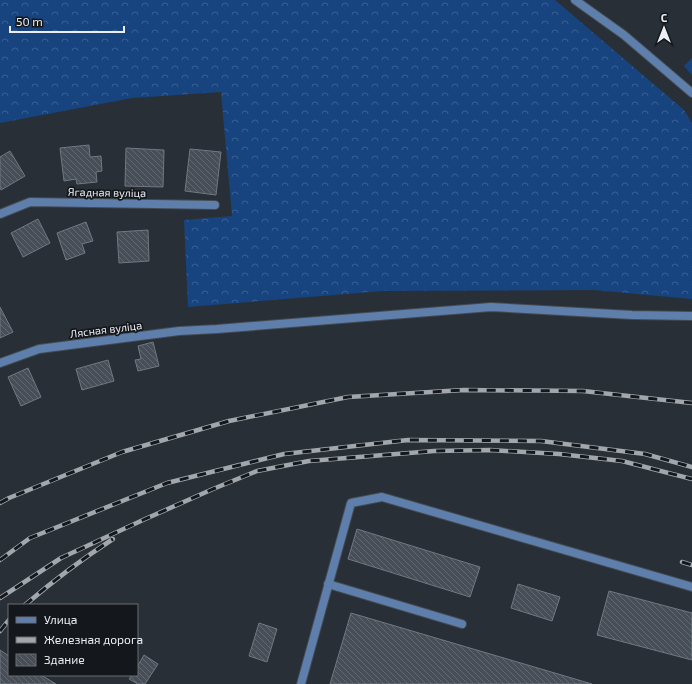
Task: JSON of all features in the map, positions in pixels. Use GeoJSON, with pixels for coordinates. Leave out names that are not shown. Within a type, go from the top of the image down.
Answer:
{"type":"FeatureCollection","features":[{"type":"Feature","properties":{"kind":"street"},"geometry":{"type":"LineString","coordinates":[[575,0],[624,35],[692,93]]}},
{"type":"Feature","properties":{"kind":"street","name":"Ягадная вуліца"},"geometry":{"type":"LineString","coordinates":[[0,214],[30,202],[215,205]]}},
{"type":"Feature","properties":{"kind":"street","name":"Лясная вуліца"},"geometry":{"type":"LineString","coordinates":[[0,363],[38,349],[179,331],[491,307],[632,315],[692,316]]}},
{"type":"Feature","properties":{"kind":"street"},"geometry":{"type":"LineString","coordinates":[[301,684],[351,503],[382,497],[692,587]]}},
{"type":"Feature","properties":{"kind":"street"},"geometry":{"type":"LineString","coordinates":[[328,584],[462,624]]}},
{"type":"Feature","properties":{"kind":"green space"},"geometry":{"type":"Polygon","coordinates":[[[0,0],[555,0],[684,110],[692,123],[692,299],[594,290],[382,291],[188,307],[184,220],[232,216],[221,92],[132,98],[0,123],[0,0]]]}},
{"type":"Feature","properties":{"kind":"green space"},"geometry":{"type":"Polygon","coordinates":[[[692,58],[692,75],[684,66],[692,58]]]}},
{"type":"Feature","properties":{"kind":"building"},"geometry":{"type":"Polygon","coordinates":[[[89,145],[90,157],[101,156],[102,171],[96,172],[97,182],[77,184],[76,179],[64,181],[60,148],[89,145]]]}},
{"type":"Feature","properties":{"kind":"building"},"geometry":{"type":"Polygon","coordinates":[[[126,148],[164,150],[163,187],[125,186],[126,148]]]}},
{"type":"Feature","properties":{"kind":"building"},"geometry":{"type":"Polygon","coordinates":[[[190,149],[221,152],[216,195],[185,191],[190,149]]]}},
{"type":"Feature","properties":{"kind":"building"},"geometry":{"type":"Polygon","coordinates":[[[10,151],[25,176],[1,190],[0,157],[10,151]]]}},
{"type":"Feature","properties":{"kind":"building"},"geometry":{"type":"Polygon","coordinates":[[[38,219],[50,243],[23,257],[11,233],[38,219]]]}},
{"type":"Feature","properties":{"kind":"building"},"geometry":{"type":"Polygon","coordinates":[[[86,222],[93,241],[82,244],[85,253],[66,260],[57,233],[86,222]]]}},
{"type":"Feature","properties":{"kind":"building"},"geometry":{"type":"Polygon","coordinates":[[[148,230],[149,261],[119,263],[117,232],[148,230]]]}},
{"type":"Feature","properties":{"kind":"building"},"geometry":{"type":"Polygon","coordinates":[[[0,307],[13,332],[0,338],[0,307]]]}},
{"type":"Feature","properties":{"kind":"building"},"geometry":{"type":"Polygon","coordinates":[[[153,342],[159,366],[138,371],[135,360],[141,359],[138,346],[153,342]]]}},
{"type":"Feature","properties":{"kind":"building"},"geometry":{"type":"Polygon","coordinates":[[[108,360],[114,381],[82,390],[76,369],[108,360]]]}},
{"type":"Feature","properties":{"kind":"building"},"geometry":{"type":"Polygon","coordinates":[[[28,368],[41,397],[21,406],[8,377],[28,368]]]}},
{"type":"Feature","properties":{"kind":"building"},"geometry":{"type":"Polygon","coordinates":[[[357,529],[480,567],[470,597],[348,559],[357,529]]]}},
{"type":"Feature","properties":{"kind":"building"},"geometry":{"type":"Polygon","coordinates":[[[518,584],[560,597],[552,621],[511,608],[518,584]]]}},
{"type":"Feature","properties":{"kind":"building"},"geometry":{"type":"Polygon","coordinates":[[[609,591],[692,613],[692,660],[597,635],[609,591]]]}},
{"type":"Feature","properties":{"kind":"building"},"geometry":{"type":"Polygon","coordinates":[[[351,613],[592,684],[330,684],[351,613]]]}},
{"type":"Feature","properties":{"kind":"building"},"geometry":{"type":"Polygon","coordinates":[[[259,623],[277,629],[267,662],[249,656],[259,623]]]}},
{"type":"Feature","properties":{"kind":"building"},"geometry":{"type":"Polygon","coordinates":[[[0,650],[8,655],[8,676],[43,676],[56,684],[0,684],[0,650]]]}},
{"type":"Feature","properties":{"kind":"building"},"geometry":{"type":"Polygon","coordinates":[[[144,655],[158,664],[145,684],[138,684],[129,679],[131,676],[138,676],[138,665],[144,655]]]}},
{"type":"Feature","properties":{"kind":"railway"},"geometry":{"type":"LineString","coordinates":[[0,503],[122,452],[229,421],[348,397],[464,390],[583,391],[692,403]]}},
{"type":"Feature","properties":{"kind":"railway"},"geometry":{"type":"LineString","coordinates":[[0,560],[30,538],[167,483],[284,454],[408,440],[541,441],[645,454],[692,467]]}},
{"type":"Feature","properties":{"kind":"railway"},"geometry":{"type":"LineString","coordinates":[[0,598],[61,558],[143,520],[257,471],[309,461],[434,451],[490,450],[559,454],[622,461],[692,479]]}},
{"type":"Feature","properties":{"kind":"railway"},"geometry":{"type":"LineString","coordinates":[[26,604],[68,570],[113,539]]}},
{"type":"Feature","properties":{"kind":"railway"},"geometry":{"type":"LineString","coordinates":[[682,562],[692,565]]}},
{"type":"Feature","properties":{"kind":"railway"},"geometry":{"type":"LineString","coordinates":[[0,631],[8,621]]}}]}
